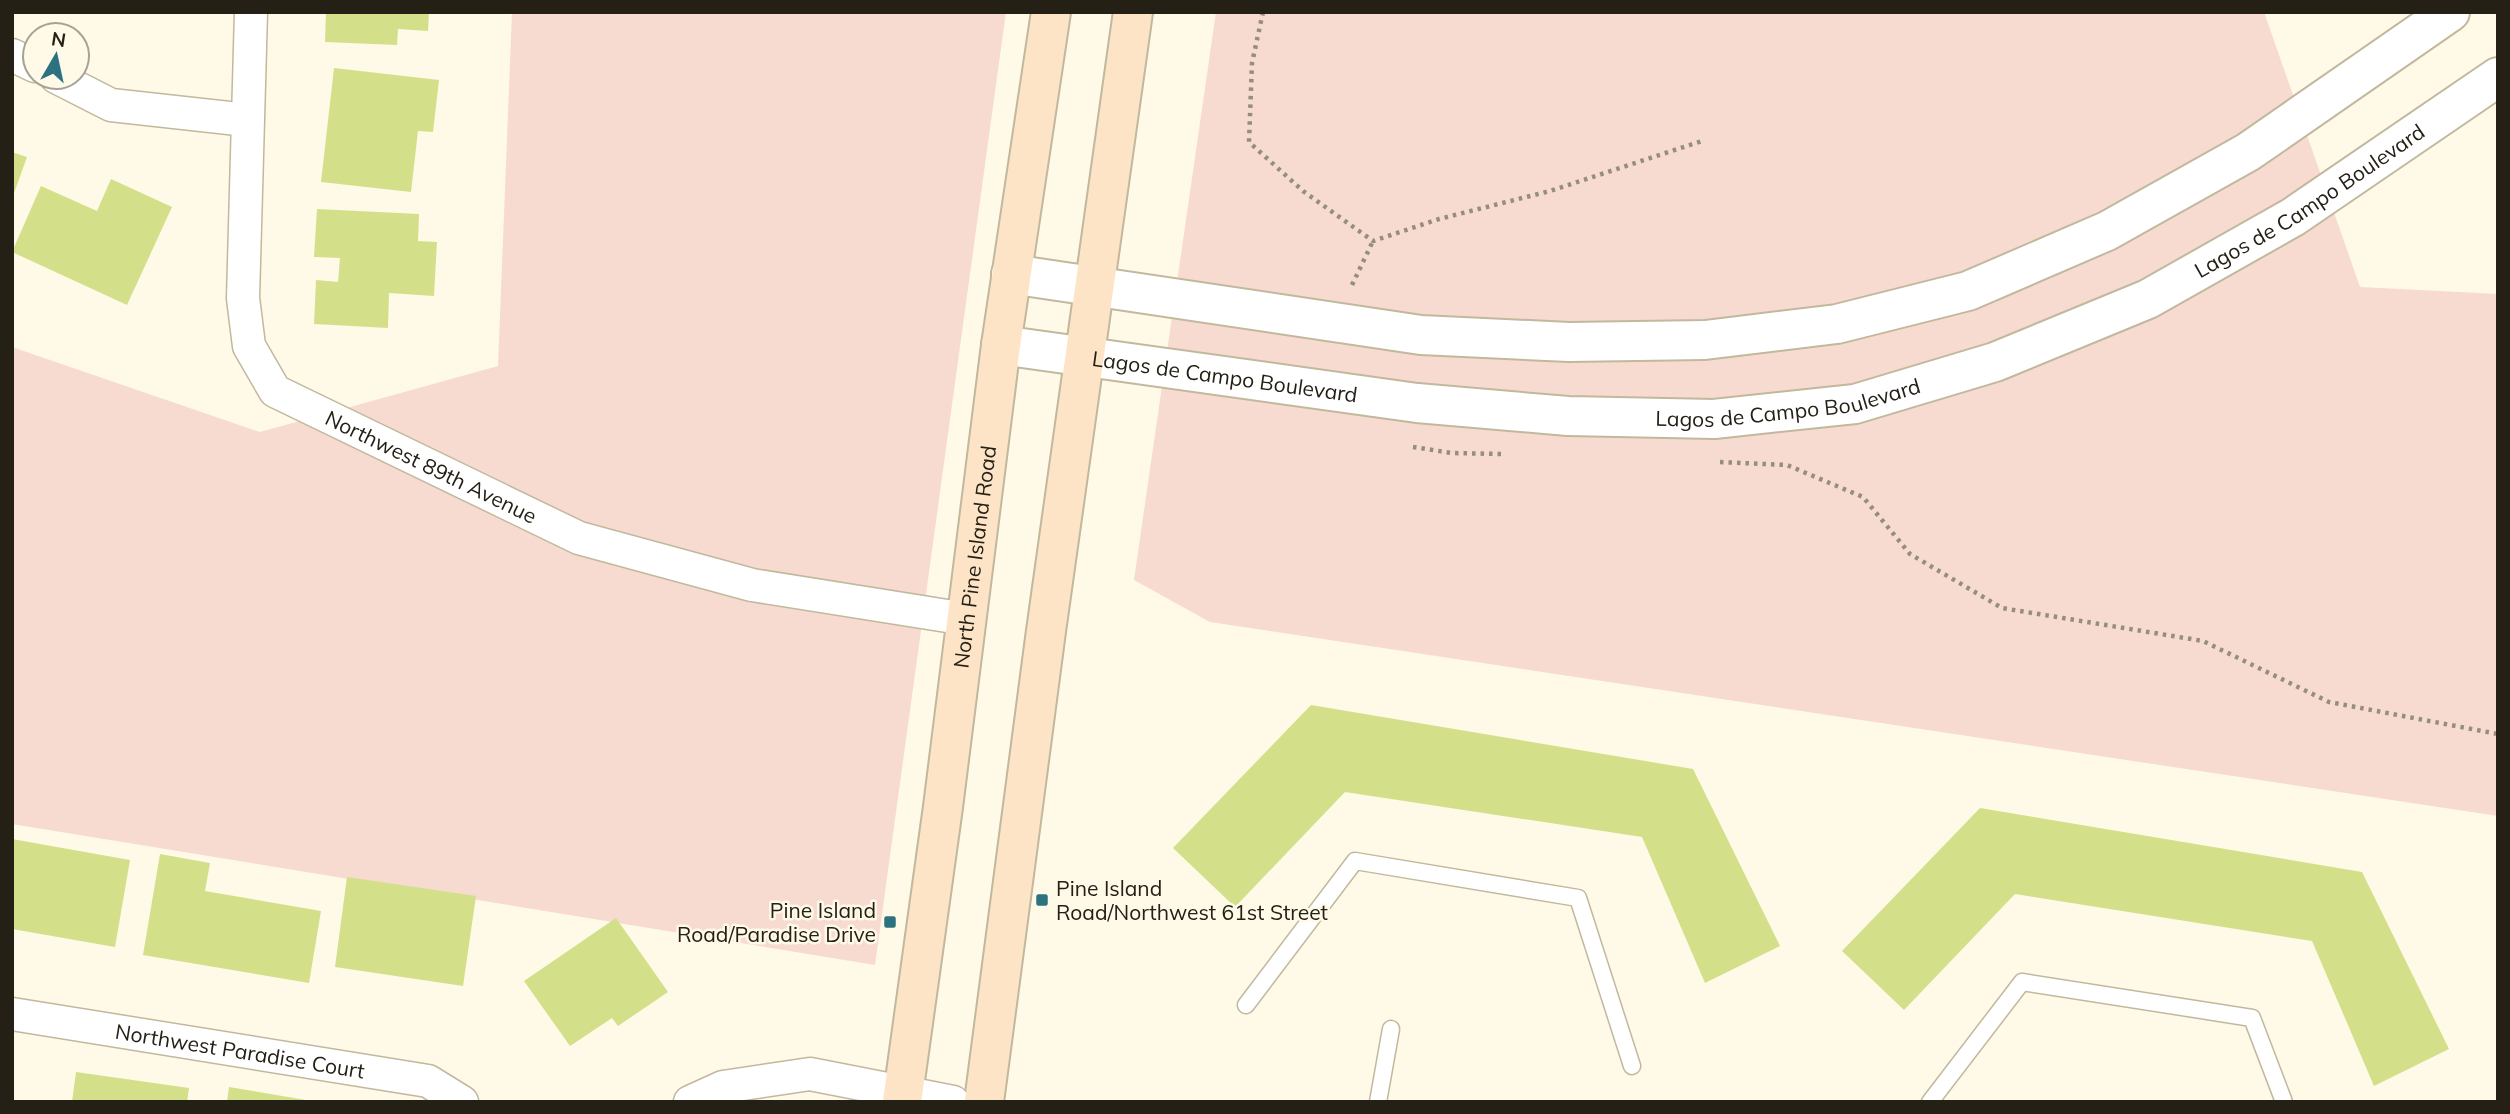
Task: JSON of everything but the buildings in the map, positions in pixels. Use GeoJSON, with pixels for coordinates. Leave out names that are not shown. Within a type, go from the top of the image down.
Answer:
{"type":"FeatureCollection","features":[{"type":"Feature","properties":{"kind":"main road","name":"North Pine Island Road"},"geometry":{"type":"LineString","coordinates":[[903,1096],[1001,345],[1051,12]]}},
{"type":"Feature","properties":{"kind":"main road"},"geometry":{"type":"LineString","coordinates":[[984,1102],[1044,645],[1133,12]]}},
{"type":"Feature","properties":{"kind":"street","name":"Northwest 89th Avenue"},"geometry":{"type":"LineString","coordinates":[[251,12],[243,298],[249,346],[275,391],[579,538],[752,585],[966,619]]}},
{"type":"Feature","properties":{"kind":"street"},"geometry":{"type":"LineString","coordinates":[[1011,274],[1421,335],[1569,342],[1705,340],[1837,324],[1968,291],[2107,231],[2248,152],[2450,12]]}},
{"type":"Feature","properties":{"kind":"street","name":"Lagos de Campo Boulevard"},"geometry":{"type":"LineString","coordinates":[[1001,345],[1417,403],[1568,416],[1714,419],[1856,404],[1994,362],[2148,299],[2293,217],[2498,77]]}},
{"type":"Feature","properties":{"kind":"street"},"geometry":{"type":"LineString","coordinates":[[84,91],[111,105],[247,120]]}},
{"type":"Feature","properties":{"kind":"street","name":"Northwest Paradise Court"},"geometry":{"type":"LineString","coordinates":[[12,1014],[428,1081],[462,1102]]}},
{"type":"Feature","properties":{"kind":"street"},"geometry":{"type":"LineString","coordinates":[[690,1102],[723,1087],[810,1074],[903,1096],[953,1102]]}},
{"type":"Feature","properties":{"kind":"lane"},"geometry":{"type":"LineString","coordinates":[[1247,1005],[1355,862],[1578,898],[1632,1066]]}},
{"type":"Feature","properties":{"kind":"lane"},"geometry":{"type":"LineString","coordinates":[[1930,1102],[2022,982],[2252,1017],[2284,1102]]}},
{"type":"Feature","properties":{"kind":"lane"},"geometry":{"type":"LineString","coordinates":[[1378,1102],[1391,1029]]}},
{"type":"Feature","properties":{"kind":"path"},"geometry":{"type":"LineString","coordinates":[[1263,12],[1252,64],[1249,142],[1303,191],[1373,241],[1439,219],[1550,191],[1705,140]]}},
{"type":"Feature","properties":{"kind":"path"},"geometry":{"type":"LineString","coordinates":[[1787,465],[1863,497],[1910,554],[2003,608],[2203,641],[2329,702],[2498,734]]}},
{"type":"Feature","properties":{"kind":"shaded area"},"geometry":{"type":"Polygon","coordinates":[[[512,12],[1006,12],[875,965],[12,824],[12,347],[260,432],[498,366],[512,12]]]}},
{"type":"Feature","properties":{"kind":"shaded area"},"geometry":{"type":"Polygon","coordinates":[[[1216,12],[2264,12],[2360,287],[2498,294],[2498,816],[1210,622],[1134,580],[1216,12]]]}},
{"type":"Feature","properties":{"kind":"place","name":"Pine Island Road/Northwest 61st Street"},"geometry":{"type":"Point","coordinates":[1042,900]}},
{"type":"Feature","properties":{"kind":"place","name":"Pine Island Road/Paradise Drive"},"geometry":{"type":"Point","coordinates":[890,922]}}]}
